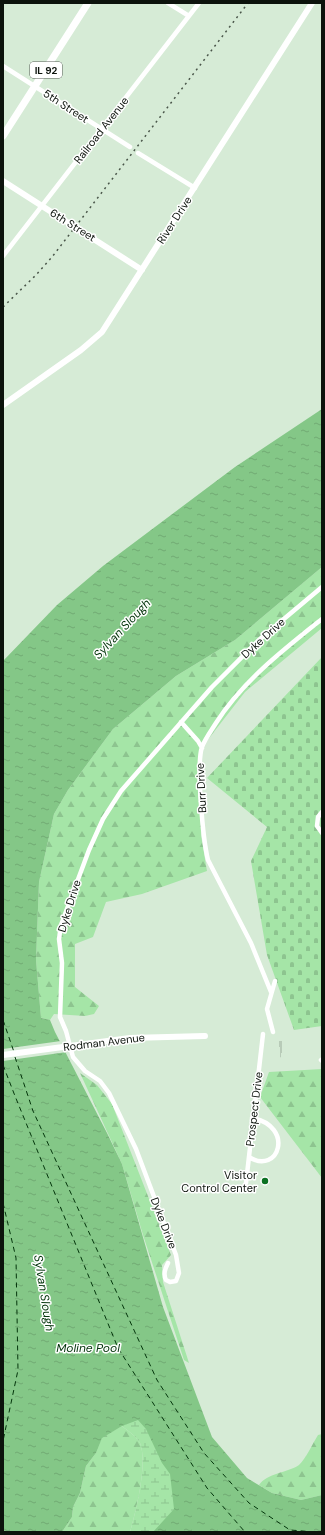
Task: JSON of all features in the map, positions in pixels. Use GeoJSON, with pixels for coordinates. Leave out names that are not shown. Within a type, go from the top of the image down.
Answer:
{"type":"FeatureCollection","features":[{"type":"Feature","properties":{"kind":"main road","name":"IL 92"},"geometry":{"type":"LineString","coordinates":[[3,136],[88,3]]}},
{"type":"Feature","properties":{"kind":"main road","name":"River Drive"},"geometry":{"type":"LineString","coordinates":[[3,405],[81,350],[102,332],[312,3]]}},
{"type":"Feature","properties":{"kind":"main road","name":"6th Street"},"geometry":{"type":"LineString","coordinates":[[3,180],[142,270]]}},
{"type":"Feature","properties":{"kind":"main road","name":"Rodman Avenue"},"geometry":{"type":"LineString","coordinates":[[3,1055],[89,1042],[130,1038],[204,1036]]}},
{"type":"Feature","properties":{"kind":"street"},"geometry":{"type":"LineString","coordinates":[[168,3],[189,16]]}},
{"type":"Feature","properties":{"kind":"street","name":"Railroad Avenue"},"geometry":{"type":"LineString","coordinates":[[3,256],[199,3]]}},
{"type":"Feature","properties":{"kind":"street","name":"5th Street"},"geometry":{"type":"LineString","coordinates":[[3,66],[130,147]]}},
{"type":"Feature","properties":{"kind":"street"},"geometry":{"type":"LineString","coordinates":[[138,153],[195,188]]}},
{"type":"Feature","properties":{"kind":"street","name":"Dyke Drive"},"geometry":{"type":"LineString","coordinates":[[168,1263],[164,1272],[164,1277],[170,1282],[176,1281],[179,1273],[176,1255],[136,1149],[104,1085],[96,1077],[85,1071],[73,1057],[66,1031],[60,1017],[62,963],[59,939],[61,925],[76,882],[103,819],[134,775],[212,687],[246,653],[322,587]]}},
{"type":"Feature","properties":{"kind":"street","name":"Burr Drive"},"geometry":{"type":"LineString","coordinates":[[271,992],[251,943],[212,868],[207,855],[201,795],[200,759],[202,748],[208,735],[223,711],[244,686],[278,654],[322,619]]}},
{"type":"Feature","properties":{"kind":"street"},"geometry":{"type":"LineString","coordinates":[[181,722],[198,741],[202,748]]}},
{"type":"Feature","properties":{"kind":"street"},"geometry":{"type":"LineString","coordinates":[[322,812],[318,817],[317,826],[322,833]]}},
{"type":"Feature","properties":{"kind":"street"},"geometry":{"type":"LineString","coordinates":[[273,1032],[267,1009],[275,981]]}},
{"type":"Feature","properties":{"kind":"street","name":"Prospect Drive"},"geometry":{"type":"LineString","coordinates":[[246,1183],[262,1034]]}},
{"type":"Feature","properties":{"kind":"street"},"geometry":{"type":"LineString","coordinates":[[249,1157],[253,1160],[263,1162],[275,1154],[279,1145],[279,1140],[274,1130],[264,1122],[252,1118]]}},
{"type":"Feature","properties":{"kind":"green space"},"geometry":{"type":"Polygon","coordinates":[[[322,567],[322,628],[245,692],[199,751],[201,835],[207,871],[142,894],[106,902],[93,937],[75,944],[75,987],[99,1006],[94,1014],[85,1016],[54,1014],[50,1020],[41,1018],[36,960],[39,882],[54,814],[68,790],[113,729],[176,676],[235,640],[322,567]]]}},
{"type":"Feature","properties":{"kind":"green space"},"geometry":{"type":"Polygon","coordinates":[[[322,657],[322,1026],[294,1030],[267,955],[251,861],[267,827],[207,778],[322,657]]]}},
{"type":"Feature","properties":{"kind":"green space"},"geometry":{"type":"Polygon","coordinates":[[[322,1069],[322,1178],[260,1097],[269,1072],[322,1069]]]}},
{"type":"Feature","properties":{"kind":"green space"},"geometry":{"type":"Polygon","coordinates":[[[80,1073],[97,1085],[112,1104],[171,1255],[162,1265],[163,1282],[189,1363],[184,1360],[143,1235],[122,1164],[80,1073]]]}},
{"type":"Feature","properties":{"kind":"green space"},"geometry":{"type":"Polygon","coordinates":[[[139,1413],[175,1463],[185,1532],[130,1532],[140,1487],[143,1462],[140,1443],[132,1434],[122,1426],[102,1437],[96,1453],[97,1439],[139,1413]]]}},
{"type":"Feature","properties":{"kind":"green space"},"geometry":{"type":"Polygon","coordinates":[[[122,1426],[140,1443],[143,1462],[140,1487],[130,1532],[62,1532],[72,1517],[73,1507],[80,1493],[86,1466],[96,1453],[102,1437],[122,1426]]]}},
{"type":"Feature","properties":{"kind":"green space"},"geometry":{"type":"Polygon","coordinates":[[[322,1434],[322,1495],[301,1500],[272,1493],[259,1485],[267,1478],[299,1465],[318,1435],[322,1434]]]}},
{"type":"Feature","properties":{"kind":"water","name":"Moline Pool"},"geometry":{"type":"Polygon","coordinates":[[[322,409],[322,567],[235,640],[176,676],[113,729],[68,790],[54,814],[39,882],[36,960],[41,1018],[50,1020],[122,1164],[163,1307],[212,1437],[247,1478],[272,1493],[301,1500],[322,1495],[322,1532],[153,1532],[174,1509],[170,1474],[162,1463],[146,1429],[138,1420],[122,1426],[102,1438],[96,1453],[86,1466],[80,1493],[73,1507],[72,1517],[62,1532],[3,1532],[3,661],[57,605],[103,566],[235,467],[322,409]]]}},
{"type":"Feature","properties":{"kind":"pier"},"geometry":{"type":"Polygon","coordinates":[[[61,1041],[67,1052],[3,1061],[3,1049],[61,1041]]]}},
{"type":"Feature","properties":{"kind":"ferry route"},"geometry":{"type":"LineString","coordinates":[[3,1020],[14,1052]]}},
{"type":"Feature","properties":{"kind":"ferry route"},"geometry":{"type":"LineString","coordinates":[[15,1057],[33,1111],[157,1380],[204,1453],[249,1503],[290,1530],[315,1532]]}},
{"type":"Feature","properties":{"kind":"ferry route"},"geometry":{"type":"LineString","coordinates":[[3,1065],[118,1348],[207,1488],[245,1532]]}},
{"type":"Feature","properties":{"kind":"ferry route"},"geometry":{"type":"LineString","coordinates":[[3,1203],[16,1258],[18,1370],[3,1441]]}},
{"type":"Feature","properties":{"kind":"railway"},"geometry":{"type":"LineString","coordinates":[[3,307],[52,257],[248,3]]}},
{"type":"Feature","properties":{"kind":"place","name":"Visitor Control Center"},"geometry":{"type":"Point","coordinates":[265,1181]}},
{"type":"Feature","properties":{"kind":"water label","name":"Sylvan Slough"},"geometry":{"type":"Point","coordinates":[122,629]}},
{"type":"Feature","properties":{"kind":"water label","name":"Sylvan Slough"},"geometry":{"type":"Point","coordinates":[44,1293]}}]}
